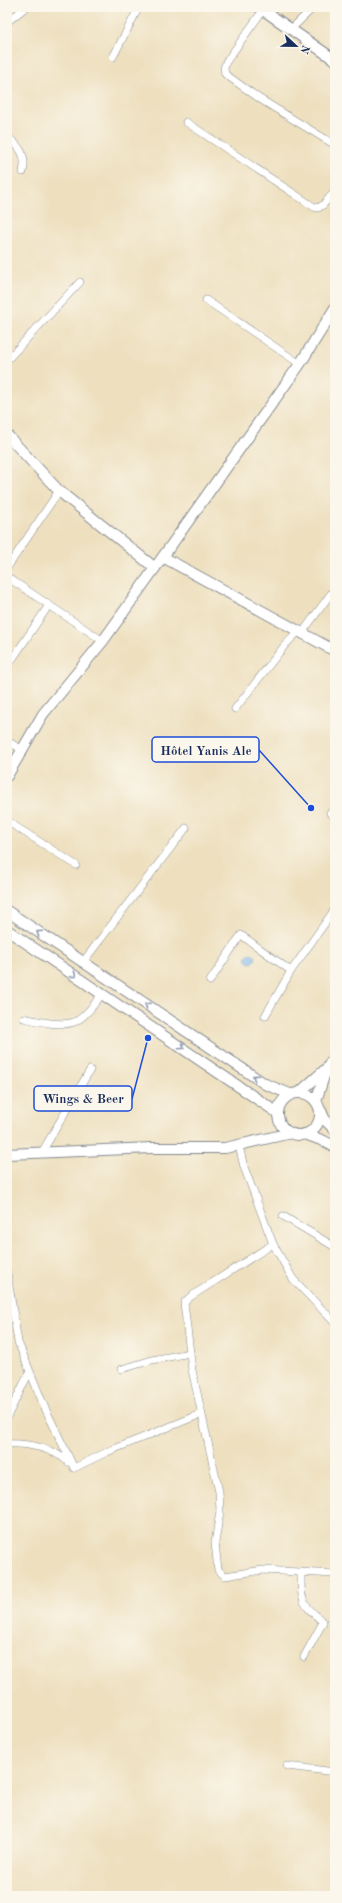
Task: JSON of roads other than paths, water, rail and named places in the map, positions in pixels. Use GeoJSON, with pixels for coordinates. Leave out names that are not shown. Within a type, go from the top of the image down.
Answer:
{"type":"FeatureCollection","features":[{"type":"Feature","properties":{"kind":"street"},"geometry":{"type":"LineString","coordinates":[[7,22],[26,7]]}},
{"type":"Feature","properties":{"kind":"street"},"geometry":{"type":"LineString","coordinates":[[113,57],[139,7]]}},
{"type":"Feature","properties":{"kind":"street"},"geometry":{"type":"LineString","coordinates":[[292,29],[314,7]]}},
{"type":"Feature","properties":{"kind":"street"},"geometry":{"type":"LineString","coordinates":[[335,60],[261,8],[226,62],[224,68],[225,74],[260,99],[335,145]]}},
{"type":"Feature","properties":{"kind":"street"},"geometry":{"type":"LineString","coordinates":[[186,122],[314,207],[318,208],[324,205],[335,191]]}},
{"type":"Feature","properties":{"kind":"street"},"geometry":{"type":"LineString","coordinates":[[7,137],[23,154],[25,160],[22,172]]}},
{"type":"Feature","properties":{"kind":"street"},"geometry":{"type":"LineString","coordinates":[[7,360],[80,282]]}},
{"type":"Feature","properties":{"kind":"street"},"geometry":{"type":"LineString","coordinates":[[206,300],[300,364]]}},
{"type":"Feature","properties":{"kind":"street"},"geometry":{"type":"LineString","coordinates":[[7,776],[42,714],[103,640],[155,568],[300,364],[335,308]]}},
{"type":"Feature","properties":{"kind":"street"},"geometry":{"type":"LineString","coordinates":[[7,435],[59,491],[155,568]]}},
{"type":"Feature","properties":{"kind":"street"},"geometry":{"type":"LineString","coordinates":[[7,568],[59,491]]}},
{"type":"Feature","properties":{"kind":"street"},"geometry":{"type":"LineString","coordinates":[[163,556],[335,652]]}},
{"type":"Feature","properties":{"kind":"street"},"geometry":{"type":"LineString","coordinates":[[7,577],[103,640]]}},
{"type":"Feature","properties":{"kind":"street"},"geometry":{"type":"LineString","coordinates":[[235,709],[284,645],[301,632],[335,588]]}},
{"type":"Feature","properties":{"kind":"street"},"geometry":{"type":"LineString","coordinates":[[7,667],[49,605]]}},
{"type":"Feature","properties":{"kind":"street"},"geometry":{"type":"LineString","coordinates":[[7,741],[23,750]]}},
{"type":"Feature","properties":{"kind":"street"},"geometry":{"type":"LineString","coordinates":[[7,820],[76,864]]}},
{"type":"Feature","properties":{"kind":"street"},"geometry":{"type":"LineString","coordinates":[[83,962],[186,828]]}},
{"type":"Feature","properties":{"kind":"street"},"geometry":{"type":"LineString","coordinates":[[265,1016],[291,971],[335,909]]}},
{"type":"Feature","properties":{"kind":"street"},"geometry":{"type":"LineString","coordinates":[[7,911],[265,1084],[295,1093],[309,1095],[318,1105],[325,1120],[335,1130]]}},
{"type":"Feature","properties":{"kind":"street"},"geometry":{"type":"LineString","coordinates":[[7,930],[278,1113],[282,1125],[291,1133]]}},
{"type":"Feature","properties":{"kind":"street"},"geometry":{"type":"LineString","coordinates":[[210,981],[241,935],[291,971]]}},
{"type":"Feature","properties":{"kind":"street"},"geometry":{"type":"LineString","coordinates":[[24,1018],[54,1023],[73,1023],[87,1012],[102,994]]}},
{"type":"Feature","properties":{"kind":"street"},"geometry":{"type":"LineString","coordinates":[[305,1134],[312,1130],[318,1122],[318,1105],[327,1068],[335,1055]]}},
{"type":"Feature","properties":{"kind":"street"},"geometry":{"type":"LineString","coordinates":[[278,1113],[282,1102],[327,1068]]}},
{"type":"Feature","properties":{"kind":"street"},"geometry":{"type":"LineString","coordinates":[[42,1152],[90,1070]]}},
{"type":"Feature","properties":{"kind":"street"},"geometry":{"type":"LineString","coordinates":[[7,1154],[152,1148],[225,1148],[291,1133],[305,1134],[335,1147]]}},
{"type":"Feature","properties":{"kind":"street"},"geometry":{"type":"LineString","coordinates":[[239,1146],[244,1167],[273,1244],[293,1279],[335,1323]]}},
{"type":"Feature","properties":{"kind":"street"},"geometry":{"type":"LineString","coordinates":[[283,1216],[335,1247]]}},
{"type":"Feature","properties":{"kind":"street"},"geometry":{"type":"LineString","coordinates":[[273,1244],[185,1300],[184,1303],[190,1353],[201,1414],[219,1492],[220,1511],[215,1543],[218,1570],[225,1576],[264,1570],[335,1574]]}},
{"type":"Feature","properties":{"kind":"street"},"geometry":{"type":"LineString","coordinates":[[7,1273],[18,1342],[29,1373],[74,1468]]}},
{"type":"Feature","properties":{"kind":"street"},"geometry":{"type":"LineString","coordinates":[[122,1369],[152,1360],[190,1353]]}},
{"type":"Feature","properties":{"kind":"street"},"geometry":{"type":"LineString","coordinates":[[7,1417],[29,1373]]}},
{"type":"Feature","properties":{"kind":"street"},"geometry":{"type":"LineString","coordinates":[[74,1468],[107,1452],[201,1414]]}},
{"type":"Feature","properties":{"kind":"street"},"geometry":{"type":"LineString","coordinates":[[7,1444],[22,1444],[61,1455],[74,1468]]}},
{"type":"Feature","properties":{"kind":"street"},"geometry":{"type":"LineString","coordinates":[[301,1573],[301,1591],[305,1606],[323,1622],[304,1658]]}},
{"type":"Feature","properties":{"kind":"street"},"geometry":{"type":"LineString","coordinates":[[287,1766],[335,1772]]}},
{"type":"Feature","properties":{"kind":"water"},"geometry":{"type":"Polygon","coordinates":[[[249,954],[253,954],[255,958],[253,962],[249,962],[247,960],[247,956],[249,954]]]}},
{"type":"Feature","properties":{"kind":"place","name":"Hôtel Yanis Ale"},"geometry":{"type":"Point","coordinates":[311,808]}},
{"type":"Feature","properties":{"kind":"place","name":"Wings & Beer"},"geometry":{"type":"Point","coordinates":[148,1038]}}]}
